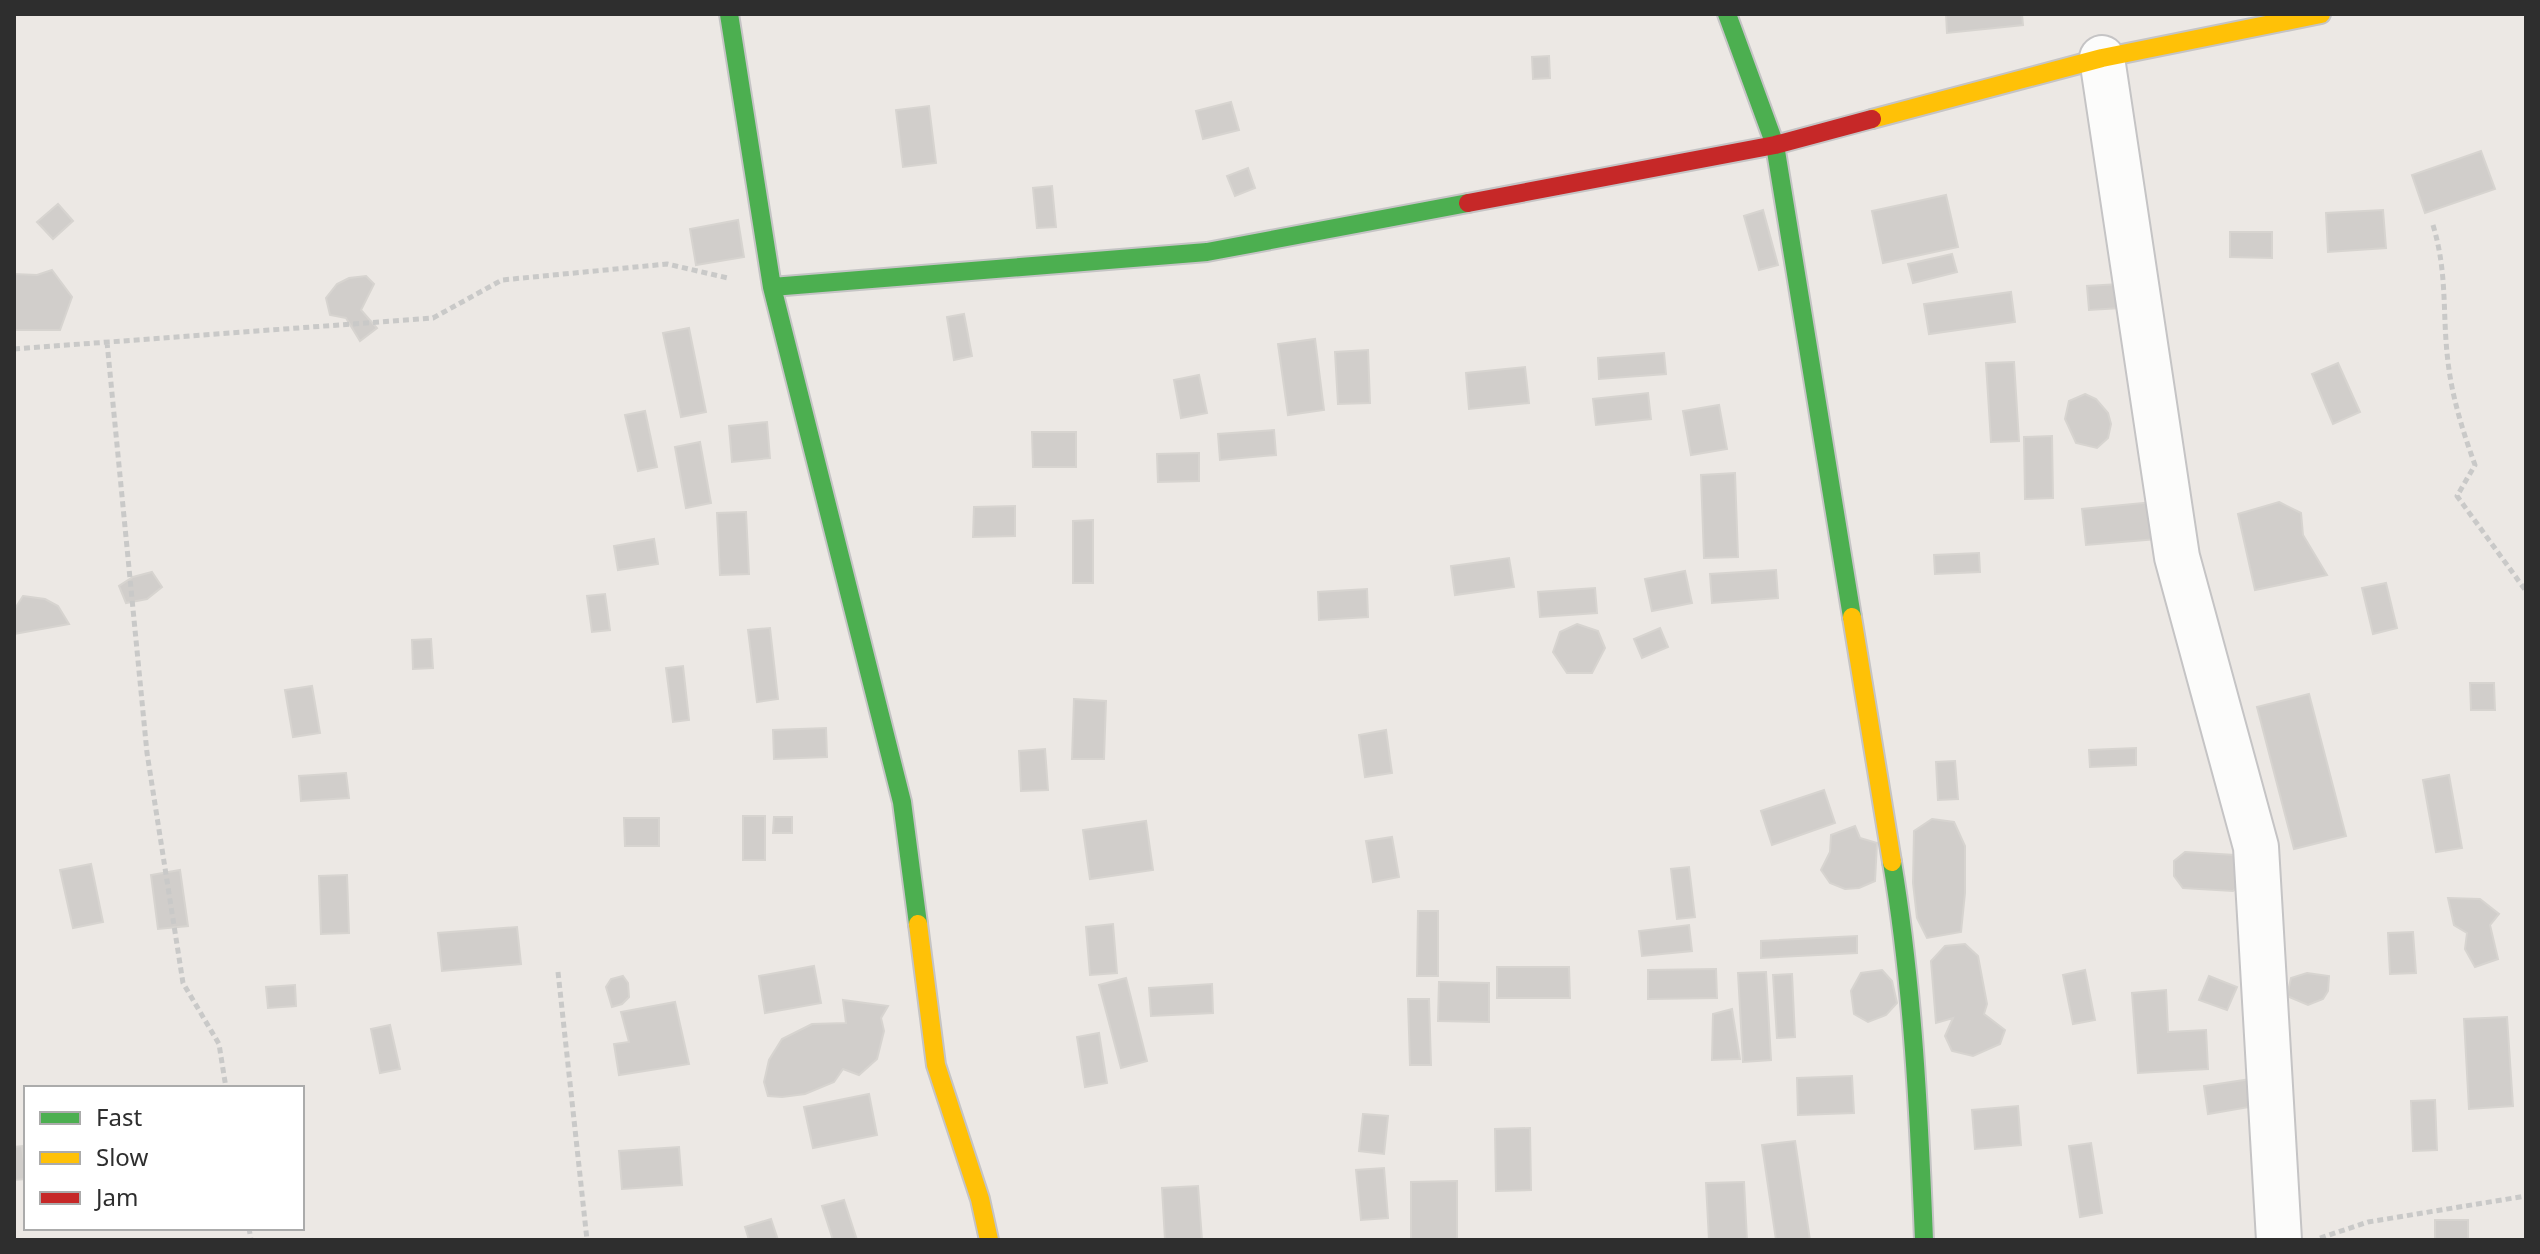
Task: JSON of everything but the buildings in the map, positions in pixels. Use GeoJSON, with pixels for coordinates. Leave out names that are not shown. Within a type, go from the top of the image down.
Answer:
{"type":"FeatureCollection","features":[{"type":"Feature","properties":{"kind":"street"},"geometry":{"type":"LineString","coordinates":[[729,14],[772,287],[902,802],[936,1065],[980,1199],[989,1240]]}},
{"type":"Feature","properties":{"kind":"street"},"geometry":{"type":"LineString","coordinates":[[1727,14],[1775,145],[1905,941],[1918,1091],[1924,1240]]}},
{"type":"Feature","properties":{"kind":"street"},"geometry":{"type":"LineString","coordinates":[[772,287],[1207,252],[1775,145],[2102,58],[2321,14]]}},
{"type":"Feature","properties":{"kind":"street"},"geometry":{"type":"LineString","coordinates":[[2102,58],[2177,557],[2256,847],[2279,1240]]}},
{"type":"Feature","properties":{"kind":"path"},"geometry":{"type":"LineString","coordinates":[[2433,225],[2441,251],[2448,362],[2460,423],[2475,465],[2457,496],[2526,591]]}},
{"type":"Feature","properties":{"kind":"path"},"geometry":{"type":"LineString","coordinates":[[14,349],[433,318],[502,280],[667,264],[772,287]]}},
{"type":"Feature","properties":{"kind":"path"},"geometry":{"type":"LineString","coordinates":[[107,342],[147,753],[183,983],[219,1044],[226,1086]]}},
{"type":"Feature","properties":{"kind":"path"},"geometry":{"type":"LineString","coordinates":[[558,972],[587,1240]]}},
{"type":"Feature","properties":{"kind":"path"},"geometry":{"type":"LineString","coordinates":[[2316,1240],[2368,1222],[2526,1196]]}},
{"type":"Feature","properties":{"kind":"traffic: fast"},"geometry":{"type":"LineString","coordinates":[[729,14],[772,287],[902,802],[918,924]]}},
{"type":"Feature","properties":{"kind":"traffic: fast"},"geometry":{"type":"LineString","coordinates":[[1727,14],[1775,145],[1852,617]]}},
{"type":"Feature","properties":{"kind":"traffic: fast"},"geometry":{"type":"LineString","coordinates":[[772,287],[1207,252],[1468,203]]}},
{"type":"Feature","properties":{"kind":"traffic: fast"},"geometry":{"type":"LineString","coordinates":[[1892,862],[1910,1003],[1924,1240]]}},
{"type":"Feature","properties":{"kind":"traffic: slow"},"geometry":{"type":"LineString","coordinates":[[1872,119],[2102,58],[2321,14]]}},
{"type":"Feature","properties":{"kind":"traffic: slow"},"geometry":{"type":"LineString","coordinates":[[1852,617],[1892,862]]}},
{"type":"Feature","properties":{"kind":"traffic: slow"},"geometry":{"type":"LineString","coordinates":[[918,924],[936,1065],[980,1199],[989,1240]]}},
{"type":"Feature","properties":{"kind":"traffic: jam"},"geometry":{"type":"LineString","coordinates":[[1468,203],[1775,145],[1872,119]]}}]}
